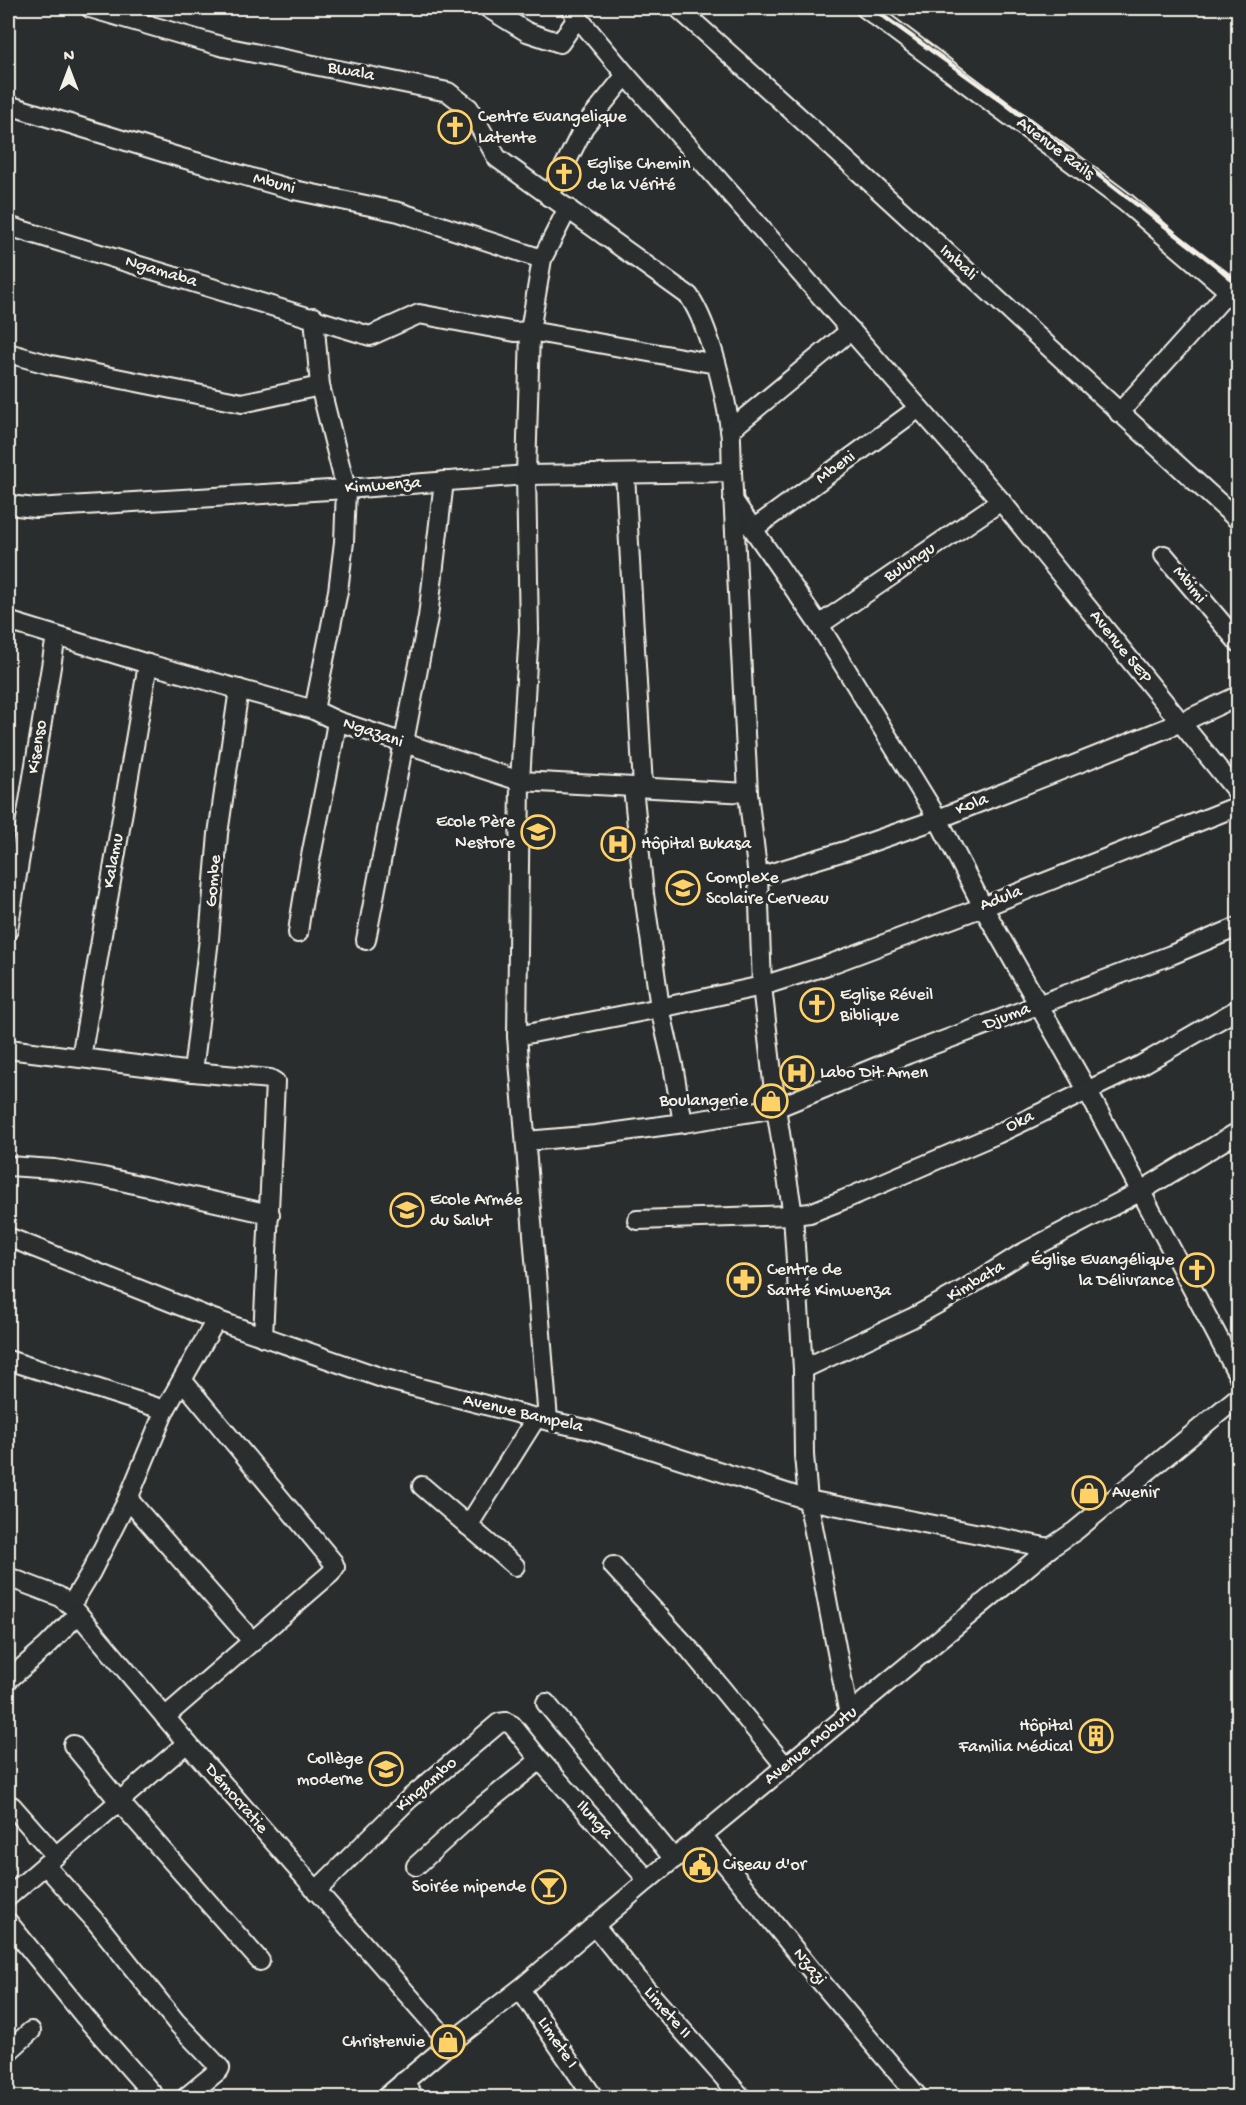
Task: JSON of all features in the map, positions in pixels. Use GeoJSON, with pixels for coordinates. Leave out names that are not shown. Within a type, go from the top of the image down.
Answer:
{"type":"FeatureCollection","features":[{"type":"Feature","properties":{"kind":"street","name":"Bwala"},"geometry":{"type":"LineString","coordinates":[[90,8],[224,47],[448,92],[469,108],[497,158],[689,296],[694,303],[716,364],[730,430],[732,472]]}},
{"type":"Feature","properties":{"kind":"street"},"geometry":{"type":"LineString","coordinates":[[488,8],[527,32],[560,43],[574,12]]}},
{"type":"Feature","properties":{"kind":"street","name":"Imbali"},"geometry":{"type":"LineString","coordinates":[[678,8],[780,98],[1119,413],[1239,520]]}},
{"type":"Feature","properties":{"kind":"street","name":"Avenue Rails"},"geometry":{"type":"LineString","coordinates":[[865,8],[1125,202],[1234,295]]}},
{"type":"Feature","properties":{"kind":"street","name":"Avenue SEP"},"geometry":{"type":"LineString","coordinates":[[574,12],[626,75],[1001,501],[1239,793]]}},
{"type":"Feature","properties":{"kind":"street"},"geometry":{"type":"LineString","coordinates":[[549,197],[584,127],[626,75]]}},
{"type":"Feature","properties":{"kind":"street","name":"Mbuni"},"geometry":{"type":"LineString","coordinates":[[8,105],[294,190],[399,212],[542,259]]}},
{"type":"Feature","properties":{"kind":"street"},"geometry":{"type":"LineString","coordinates":[[468,1526],[542,1419],[526,1141],[517,1036],[520,781],[529,630],[526,475],[530,331],[542,259],[568,208]]}},
{"type":"Feature","properties":{"kind":"street","name":"Ngamaba"},"geometry":{"type":"LineString","coordinates":[[8,226],[314,317],[370,336],[419,314],[514,332],[530,331],[716,364]]}},
{"type":"Feature","properties":{"kind":"street"},"geometry":{"type":"LineString","coordinates":[[1119,413],[1234,295]]}},
{"type":"Feature","properties":{"kind":"street"},"geometry":{"type":"LineString","coordinates":[[314,317],[320,386],[346,489],[344,542],[338,591],[314,710]]}},
{"type":"Feature","properties":{"kind":"street"},"geometry":{"type":"LineString","coordinates":[[730,430],[851,330]]}},
{"type":"Feature","properties":{"kind":"street"},"geometry":{"type":"LineString","coordinates":[[8,353],[51,365],[242,403],[320,386]]}},
{"type":"Feature","properties":{"kind":"street","name":"Mbeni"},"geometry":{"type":"LineString","coordinates":[[753,529],[919,408]]}},
{"type":"Feature","properties":{"kind":"street"},"geometry":{"type":"LineString","coordinates":[[732,472],[748,793],[758,877],[762,986],[776,1108],[793,1215],[803,1369],[804,1455],[808,1500],[849,1715]]}},
{"type":"Feature","properties":{"kind":"street","name":"Kimwenza"},"geometry":{"type":"LineString","coordinates":[[8,505],[36,508],[346,489],[526,475],[732,472]]}},
{"type":"Feature","properties":{"kind":"street"},"geometry":{"type":"LineString","coordinates":[[625,474],[644,894],[660,1008],[673,1065],[682,1123]]}},
{"type":"Feature","properties":{"kind":"street"},"geometry":{"type":"LineString","coordinates":[[366,940],[429,617],[444,481]]}},
{"type":"Feature","properties":{"kind":"street"},"geometry":{"type":"LineString","coordinates":[[732,499],[819,625],[938,819],[982,907],[1087,1090],[1239,1375]]}},
{"type":"Feature","properties":{"kind":"street","name":"Bulungu"},"geometry":{"type":"LineString","coordinates":[[819,625],[1001,501]]}},
{"type":"Feature","properties":{"kind":"street","name":"Mbimi"},"geometry":{"type":"LineString","coordinates":[[1164,555],[1239,642]]}},
{"type":"Feature","properties":{"kind":"street","name":"Ngazani"},"geometry":{"type":"LineString","coordinates":[[8,621],[148,664],[314,710],[337,721],[520,781],[748,793]]}},
{"type":"Feature","properties":{"kind":"street","name":"Kisenso"},"geometry":{"type":"LineString","coordinates":[[8,930],[56,636]]}},
{"type":"Feature","properties":{"kind":"street","name":"Kalamu"},"geometry":{"type":"LineString","coordinates":[[81,1058],[148,664]]}},
{"type":"Feature","properties":{"kind":"street","name":"Gombe"},"geometry":{"type":"LineString","coordinates":[[193,1072],[209,939],[218,834],[239,689]]}},
{"type":"Feature","properties":{"kind":"street","name":"Kola"},"geometry":{"type":"LineString","coordinates":[[758,877],[848,850],[938,819],[1182,722],[1239,696]]}},
{"type":"Feature","properties":{"kind":"street"},"geometry":{"type":"LineString","coordinates":[[298,933],[302,899],[332,756],[337,721]]}},
{"type":"Feature","properties":{"kind":"street","name":"Adula"},"geometry":{"type":"LineString","coordinates":[[517,1036],[762,986],[982,907],[1239,806]]}},
{"type":"Feature","properties":{"kind":"street","name":"Djuma"},"geometry":{"type":"LineString","coordinates":[[526,1141],[596,1135],[776,1108],[908,1054],[1239,927]]}},
{"type":"Feature","properties":{"kind":"street","name":"Oka"},"geometry":{"type":"LineString","coordinates":[[637,1220],[810,1213],[903,1176],[997,1134],[1141,1065],[1239,1009]]}},
{"type":"Feature","properties":{"kind":"street"},"geometry":{"type":"LineString","coordinates":[[8,1049],[193,1072],[270,1079],[275,1082],[263,1337]]}},
{"type":"Feature","properties":{"kind":"street","name":"Kimbata"},"geometry":{"type":"LineString","coordinates":[[803,1369],[912,1318],[1019,1255],[1141,1191],[1239,1132]]}},
{"type":"Feature","properties":{"kind":"street"},"geometry":{"type":"LineString","coordinates":[[8,1166],[54,1169],[103,1177],[270,1214]]}},
{"type":"Feature","properties":{"kind":"street","name":"Avenue Bampela"},"geometry":{"type":"LineString","coordinates":[[8,1237],[216,1320],[385,1379],[612,1436],[808,1500],[1050,1548]]}},
{"type":"Feature","properties":{"kind":"street"},"geometry":{"type":"LineString","coordinates":[[8,1680],[47,1646],[75,1609],[128,1499],[165,1410],[216,1320]]}},
{"type":"Feature","properties":{"kind":"street"},"geometry":{"type":"LineString","coordinates":[[8,1360],[165,1410]]}},
{"type":"Feature","properties":{"kind":"street"},"geometry":{"type":"LineString","coordinates":[[165,1717],[330,1574],[334,1567],[333,1562],[183,1381]]}},
{"type":"Feature","properties":{"kind":"street","name":"Avenue Mobutu"},"geometry":{"type":"LineString","coordinates":[[385,2097],[520,1989],[702,1835],[1050,1548],[1239,1397]]}},
{"type":"Feature","properties":{"kind":"street"},"geometry":{"type":"LineString","coordinates":[[422,1486],[515,1566]]}},
{"type":"Feature","properties":{"kind":"street"},"geometry":{"type":"LineString","coordinates":[[128,1499],[253,1642]]}},
{"type":"Feature","properties":{"kind":"street"},"geometry":{"type":"LineString","coordinates":[[613,1566],[690,1650],[786,1767]]}},
{"type":"Feature","properties":{"kind":"street","name":"Démocratie"},"geometry":{"type":"LineString","coordinates":[[8,1577],[58,1596],[75,1609],[187,1743],[450,2043]]}},
{"type":"Feature","properties":{"kind":"street"},"geometry":{"type":"LineString","coordinates":[[546,1703],[674,1859]]}},
{"type":"Feature","properties":{"kind":"street","name":"Kingambo"},"geometry":{"type":"LineString","coordinates":[[316,1891],[409,1799],[500,1723],[506,1722],[512,1725],[540,1760]]}},
{"type":"Feature","properties":{"kind":"street"},"geometry":{"type":"LineString","coordinates":[[8,1896],[187,1743]]}},
{"type":"Feature","properties":{"kind":"street"},"geometry":{"type":"LineString","coordinates":[[73,1745],[118,1800],[260,1961]]}},
{"type":"Feature","properties":{"kind":"street"},"geometry":{"type":"LineString","coordinates":[[416,1866],[474,1813],[540,1760]]}},
{"type":"Feature","properties":{"kind":"street","name":"Ilunga"},"geometry":{"type":"LineString","coordinates":[[540,1760],[648,1880]]}},
{"type":"Feature","properties":{"kind":"street"},"geometry":{"type":"LineString","coordinates":[[12,1806],[97,1923],[176,2022],[220,2068],[185,2097]]}},
{"type":"Feature","properties":{"kind":"street","name":"Nzazi"},"geometry":{"type":"LineString","coordinates":[[702,1835],[816,1976],[919,2097]]}},
{"type":"Feature","properties":{"kind":"street"},"geometry":{"type":"LineString","coordinates":[[8,1922],[85,2017],[156,2097]]}},
{"type":"Feature","properties":{"kind":"street","name":"Limete II"},"geometry":{"type":"LineString","coordinates":[[595,1926],[645,1988],[742,2097]]}},
{"type":"Feature","properties":{"kind":"street","name":"Limete I"},"geometry":{"type":"LineString","coordinates":[[520,1989],[594,2097]]}},
{"type":"Feature","properties":{"kind":"street"},"geometry":{"type":"LineString","coordinates":[[8,2052],[31,2031]]}},
{"type":"Feature","properties":{"kind":"street"},"geometry":{"type":"LineString","coordinates":[[403,2082],[415,2097]]}},
{"type":"Feature","properties":{"kind":"railway"},"geometry":{"type":"LineString","coordinates":[[872,8],[1002,101],[1238,282]]}},
{"type":"Feature","properties":{"kind":"place","name":"Centre Evangelique Latente"},"geometry":{"type":"Point","coordinates":[455,127]}},
{"type":"Feature","properties":{"kind":"place","name":"Eglise Chemin de la Vérité"},"geometry":{"type":"Point","coordinates":[564,174]}},
{"type":"Feature","properties":{"kind":"place","name":"Ecole Père Nestore"},"geometry":{"type":"Point","coordinates":[538,832]}},
{"type":"Feature","properties":{"kind":"place","name":"Hôpital Bukasa"},"geometry":{"type":"Point","coordinates":[618,844]}},
{"type":"Feature","properties":{"kind":"place","name":"Complexe Scolaire Cerveau"},"geometry":{"type":"Point","coordinates":[683,888]}},
{"type":"Feature","properties":{"kind":"place","name":"Eglise Réveil Biblique"},"geometry":{"type":"Point","coordinates":[817,1005]}},
{"type":"Feature","properties":{"kind":"place","name":"Labo Dit Amen"},"geometry":{"type":"Point","coordinates":[797,1073]}},
{"type":"Feature","properties":{"kind":"place","name":"Boulangerie"},"geometry":{"type":"Point","coordinates":[771,1101]}},
{"type":"Feature","properties":{"kind":"place","name":"Ecole Armée du Salut"},"geometry":{"type":"Point","coordinates":[407,1210]}},
{"type":"Feature","properties":{"kind":"place","name":"Église Evangélique la Délivrance"},"geometry":{"type":"Point","coordinates":[1197,1270]}},
{"type":"Feature","properties":{"kind":"place","name":"Centre de Santé Kimwenza"},"geometry":{"type":"Point","coordinates":[744,1280]}},
{"type":"Feature","properties":{"kind":"place","name":"Avenir"},"geometry":{"type":"Point","coordinates":[1089,1493]}},
{"type":"Feature","properties":{"kind":"place","name":"Hôpital Familia Médical"},"geometry":{"type":"Point","coordinates":[1096,1736]}},
{"type":"Feature","properties":{"kind":"place","name":"Collège moderne"},"geometry":{"type":"Point","coordinates":[386,1769]}},
{"type":"Feature","properties":{"kind":"place","name":"Ciseau d'or"},"geometry":{"type":"Point","coordinates":[700,1865]}},
{"type":"Feature","properties":{"kind":"place","name":"Soirée mipende"},"geometry":{"type":"Point","coordinates":[549,1887]}},
{"type":"Feature","properties":{"kind":"place","name":"Christenvie"},"geometry":{"type":"Point","coordinates":[448,2042]}}]}
